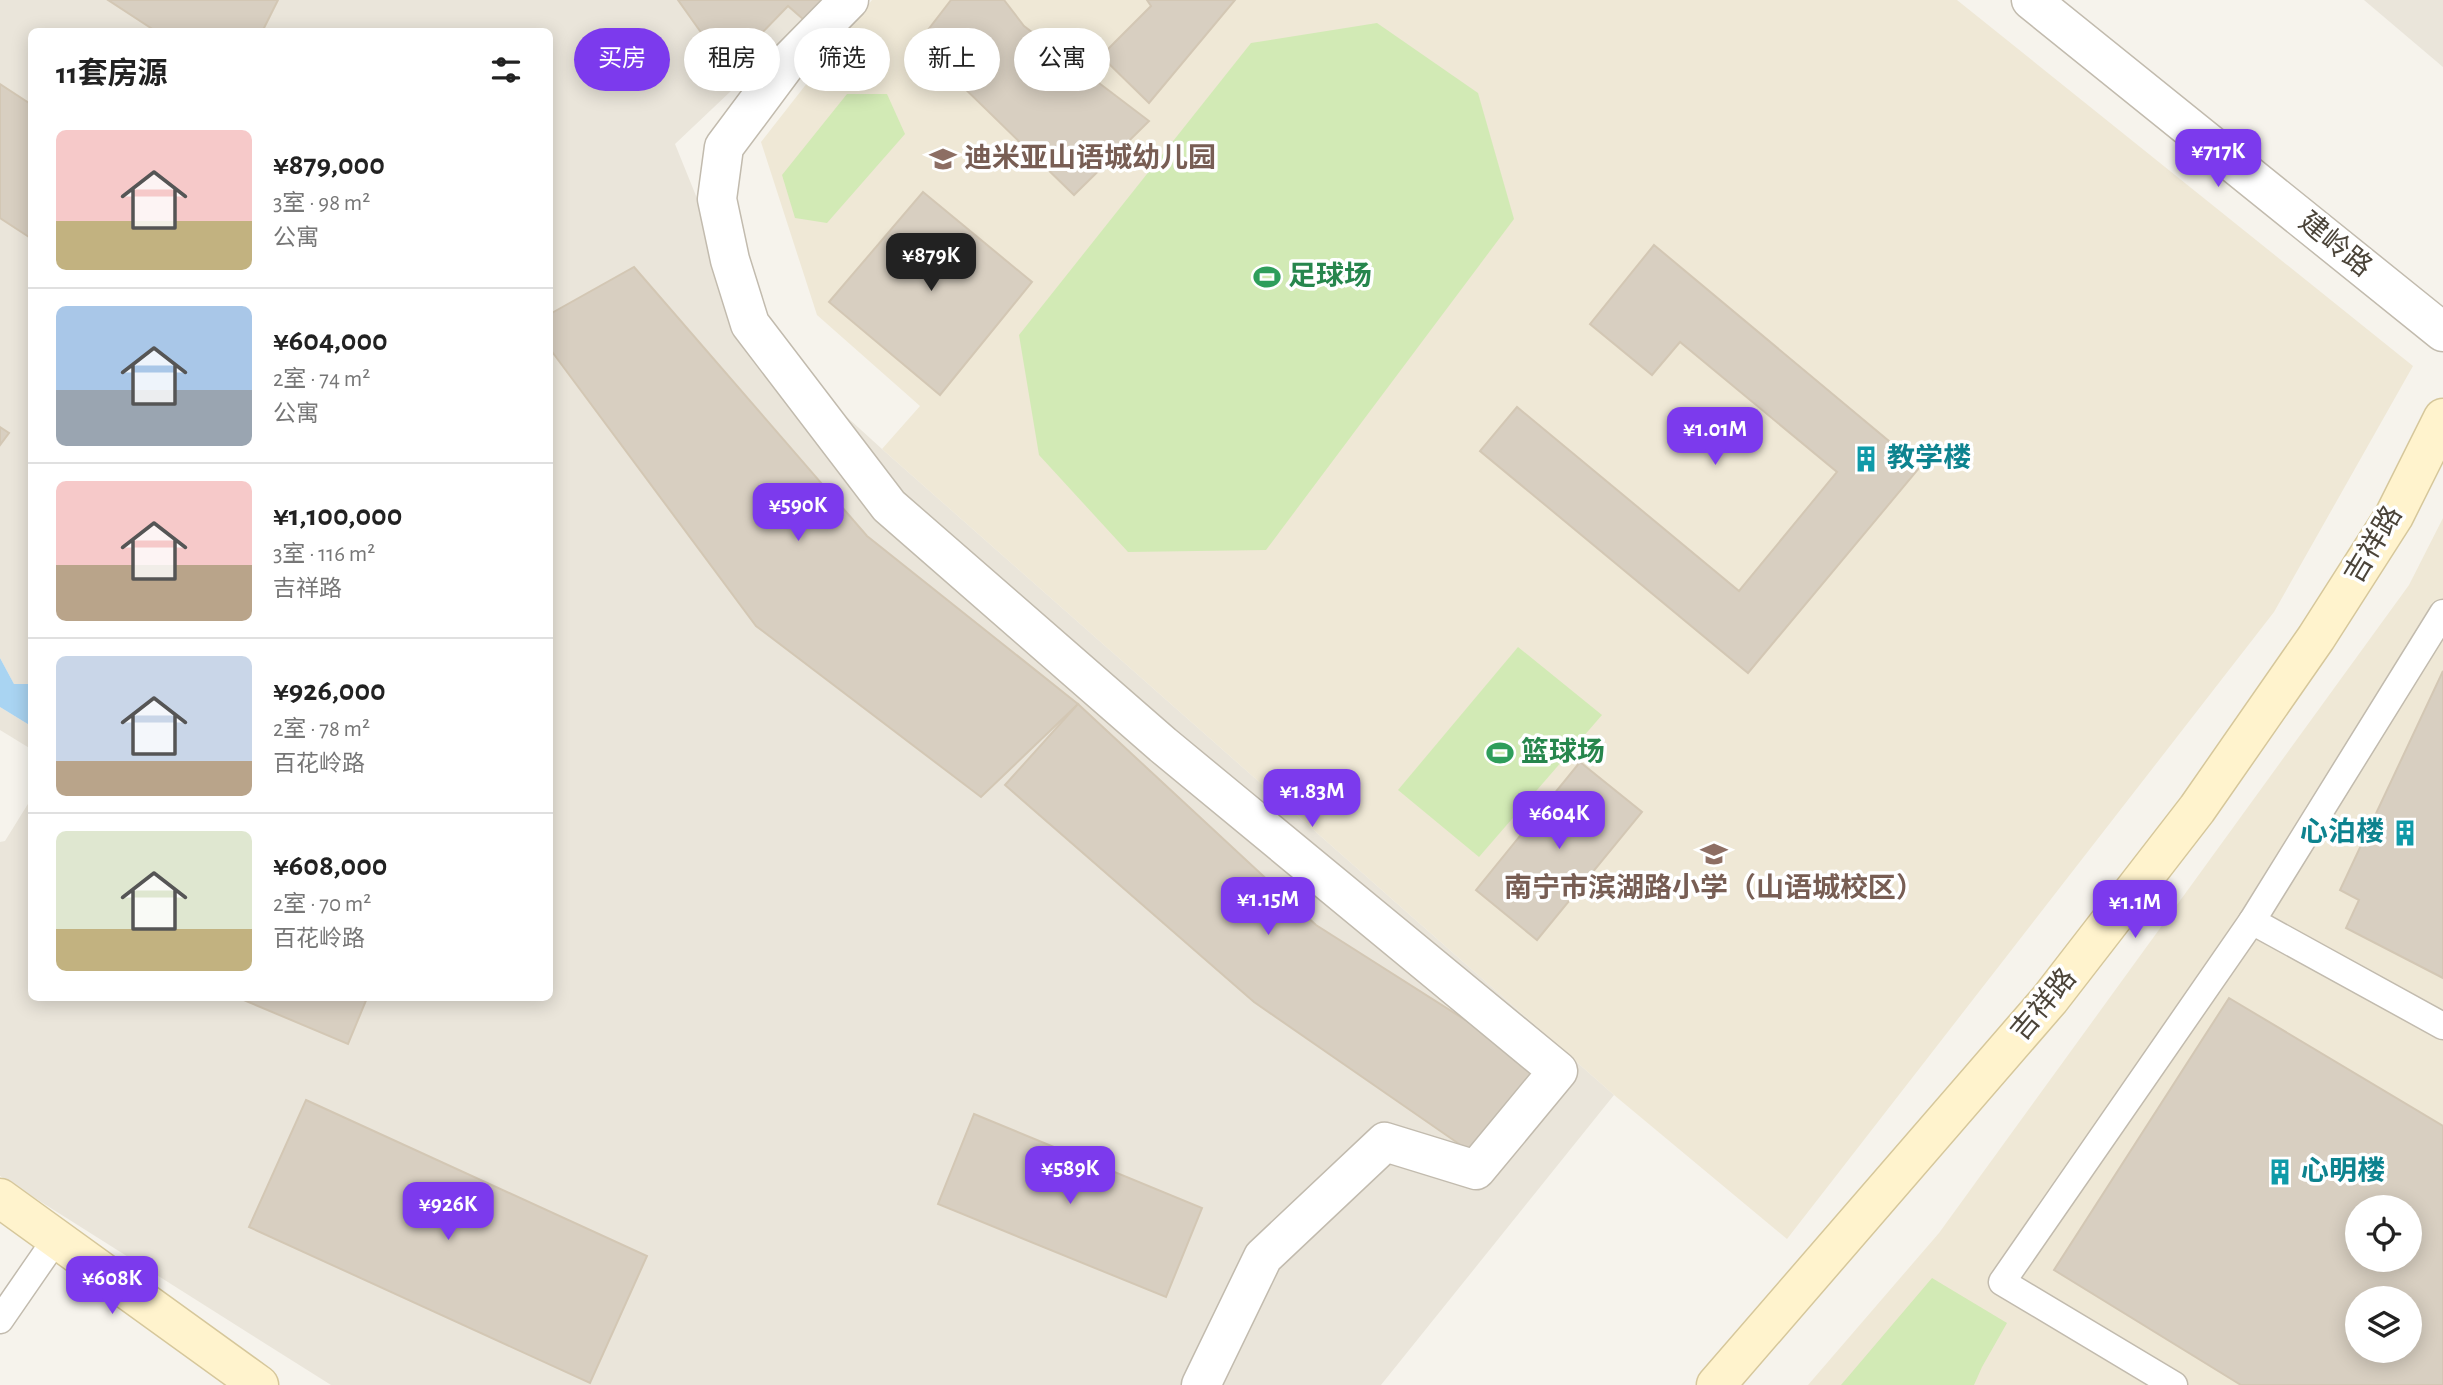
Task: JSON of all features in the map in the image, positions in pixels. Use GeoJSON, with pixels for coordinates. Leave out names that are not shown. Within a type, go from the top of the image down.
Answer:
{"type":"FeatureCollection","features":[{"type":"Feature","properties":{"kind":"street"},"geometry":{"type":"LineString","coordinates":[[849,0],[786,64],[724,147],[716,199],[730,260],[750,324],[889,506],[1163,745],[1558,1071],[1476,1170],[1385,1142],[1263,1257],[1201,1385]]}},
{"type":"Feature","properties":{"kind":"street","name":"建岭路"},"geometry":{"type":"LineString","coordinates":[[2031,0],[2443,332]]}},
{"type":"Feature","properties":{"kind":"street","name":"吉祥路"},"geometry":{"type":"LineString","coordinates":[[1716,1385],[1937,1133],[2050,999],[2175,839],[2316,638],[2394,516],[2443,418]]}},
{"type":"Feature","properties":{"kind":"street"},"geometry":{"type":"LineString","coordinates":[[0,1198],[259,1385]]}},
{"type":"Feature","properties":{"kind":"lane"},"geometry":{"type":"LineString","coordinates":[[2174,1385],[2002,1283],[2252,921],[2443,612]]}},
{"type":"Feature","properties":{"kind":"lane"},"geometry":{"type":"LineString","coordinates":[[2252,921],[2443,1026]]}},
{"type":"Feature","properties":{"kind":"lane"},"geometry":{"type":"LineString","coordinates":[[0,1320],[56,1239]]}},
{"type":"Feature","properties":{"kind":"shaded area"},"geometry":{"type":"Polygon","coordinates":[[[0,0],[108,0],[152,28],[28,28],[28,103],[0,84],[0,0]]]}},
{"type":"Feature","properties":{"kind":"shaded area"},"geometry":{"type":"Polygon","coordinates":[[[278,0],[678,0],[698,28],[684,28],[684,91],[731,91],[675,144],[750,329],[882,449],[1614,1095],[1381,1385],[331,1385],[0,1176],[0,842],[5,841],[28,804],[28,1001],[246,1001],[347,1043],[366,1001],[553,1001],[553,353],[756,626],[981,797],[1078,704],[867,536],[634,267],[553,312],[553,28],[264,28],[278,0]],[[1316,925],[1254,1002],[1475,1155],[1316,925]],[[306,1101],[249,1227],[590,1383],[647,1256],[306,1101]],[[975,1114],[938,1204],[1166,1297],[1202,1208],[975,1114]]]}},
{"type":"Feature","properties":{"kind":"shaded area"},"geometry":{"type":"Polygon","coordinates":[[[827,0],[797,28],[794,28],[794,31],[780,45],[780,28],[766,28],[788,6],[827,0]]]}},
{"type":"Feature","properties":{"kind":"shaded area","name":"南宁市滨湖路小学（山语城校区）"},"geometry":{"type":"Polygon","coordinates":[[[872,0],[1957,0],[2413,366],[2274,612],[1787,1239],[1614,1095],[882,449],[920,406],[817,315],[761,142],[801,91],[890,91],[890,28],[850,28],[872,0]]]}},
{"type":"Feature","properties":{"kind":"shaded area"},"geometry":{"type":"Polygon","coordinates":[[[2364,0],[2443,0],[2443,67],[2364,0]]]}},
{"type":"Feature","properties":{"kind":"shaded area"},"geometry":{"type":"Polygon","coordinates":[[[0,218],[28,237],[28,684],[14,684],[0,658],[0,445],[8,434],[0,427],[0,218]]]}},
{"type":"Feature","properties":{"kind":"shaded area"},"geometry":{"type":"Polygon","coordinates":[[[2443,518],[2443,1385],[1808,1385],[1939,1233],[2409,585],[2443,518]]]}},
{"type":"Feature","properties":{"kind":"shaded area"},"geometry":{"type":"Polygon","coordinates":[[[0,707],[28,724],[28,747],[0,730],[0,707]]]}},
{"type":"Feature","properties":{"kind":"green space","name":"足球场"},"geometry":{"type":"Polygon","coordinates":[[[1377,23],[1478,93],[1514,219],[1266,550],[1128,552],[1039,455],[1019,335],[1251,43],[1377,23]]]}},
{"type":"Feature","properties":{"kind":"green space"},"geometry":{"type":"Polygon","coordinates":[[[847,94],[887,94],[905,134],[827,223],[795,218],[782,175],[847,94]]]}},
{"type":"Feature","properties":{"kind":"green space","name":"篮球场"},"geometry":{"type":"Polygon","coordinates":[[[1518,647],[1602,715],[1479,857],[1398,790],[1518,647]]]}},
{"type":"Feature","properties":{"kind":"green space"},"geometry":{"type":"Polygon","coordinates":[[[1932,1278],[2007,1323],[1974,1385],[1841,1385],[1932,1278]]]}},
{"type":"Feature","properties":{"kind":"water"},"geometry":{"type":"Polygon","coordinates":[[[0,658],[14,684],[28,684],[28,724],[0,707],[0,658]]]}},
{"type":"Feature","properties":{"kind":"building"},"geometry":{"type":"Polygon","coordinates":[[[108,0],[278,0],[264,28],[151,28],[108,0]]]}},
{"type":"Feature","properties":{"kind":"building"},"geometry":{"type":"Polygon","coordinates":[[[678,0],[826,0],[804,20],[788,6],[767,28],[698,28],[678,0]]]}},
{"type":"Feature","properties":{"kind":"building"},"geometry":{"type":"Polygon","coordinates":[[[951,0],[1004,0],[1027,28],[1014,28],[1014,91],[1110,91],[1149,121],[1074,195],[967,91],[1000,91],[1000,28],[930,28],[951,0]]]}},
{"type":"Feature","properties":{"kind":"building"},"geometry":{"type":"Polygon","coordinates":[[[1147,0],[1235,0],[1149,103],[1110,65],[1110,47],[1151,6],[1147,0]]]}},
{"type":"Feature","properties":{"kind":"building"},"geometry":{"type":"Polygon","coordinates":[[[0,84],[28,102],[28,236],[0,218],[0,84]]]}},
{"type":"Feature","properties":{"kind":"building"},"geometry":{"type":"Polygon","coordinates":[[[923,192],[1032,282],[940,395],[829,302],[923,192]]]}},
{"type":"Feature","properties":{"kind":"building","name":"教学楼"},"geometry":{"type":"Polygon","coordinates":[[[1654,245],[1920,467],[1748,673],[1480,451],[1517,407],[1739,591],[1837,472],[1680,342],[1652,375],[1590,324],[1654,245]]]}},
{"type":"Feature","properties":{"kind":"building"},"geometry":{"type":"Polygon","coordinates":[[[634,267],[867,536],[1078,704],[981,797],[756,626],[553,353],[553,312],[634,267]]]}},
{"type":"Feature","properties":{"kind":"building"},"geometry":{"type":"Polygon","coordinates":[[[0,427],[9,433],[0,445],[0,427]]]}},
{"type":"Feature","properties":{"kind":"building","name":"心泊楼"},"geometry":{"type":"Polygon","coordinates":[[[2443,671],[2443,978],[2346,928],[2359,900],[2340,890],[2443,671]]]}},
{"type":"Feature","properties":{"kind":"building"},"geometry":{"type":"Polygon","coordinates":[[[1078,704],[1316,925],[1544,1070],[1475,1155],[1254,1002],[1005,785],[1078,704]]]}},
{"type":"Feature","properties":{"kind":"building"},"geometry":{"type":"Polygon","coordinates":[[[1580,762],[1642,812],[1537,940],[1476,890],[1580,762]]]}},
{"type":"Feature","properties":{"kind":"building","name":"心明楼"},"geometry":{"type":"Polygon","coordinates":[[[2229,998],[2443,1126],[2443,1385],[2241,1385],[2054,1270],[2229,998]]]}},
{"type":"Feature","properties":{"kind":"building"},"geometry":{"type":"Polygon","coordinates":[[[246,1001],[366,1001],[348,1044],[246,1001]]]}},
{"type":"Feature","properties":{"kind":"building"},"geometry":{"type":"Polygon","coordinates":[[[306,1100],[647,1256],[590,1383],[249,1227],[306,1100]]]}},
{"type":"Feature","properties":{"kind":"building"},"geometry":{"type":"Polygon","coordinates":[[[974,1114],[1202,1208],[1166,1297],[938,1204],[974,1114]]]}},
{"type":"Feature","properties":{"kind":"place","name":"迪米亚山语城幼儿园"},"geometry":{"type":"Point","coordinates":[943,159]}},
{"type":"Feature","properties":{"kind":"place","name":"足球场"},"geometry":{"type":"Point","coordinates":[1267,277]}},
{"type":"Feature","properties":{"kind":"place","name":"教学楼"},"geometry":{"type":"Point","coordinates":[1866,459]}},
{"type":"Feature","properties":{"kind":"place","name":"篮球场"},"geometry":{"type":"Point","coordinates":[1500,753]}},
{"type":"Feature","properties":{"kind":"place","name":"心泊楼"},"geometry":{"type":"Point","coordinates":[2405,833]}},
{"type":"Feature","properties":{"kind":"place","name":"南宁市滨湖路小学（山语城校区）"},"geometry":{"type":"Point","coordinates":[1714,854]}},
{"type":"Feature","properties":{"kind":"place","name":"心明楼"},"geometry":{"type":"Point","coordinates":[2280,1172]}}]}
